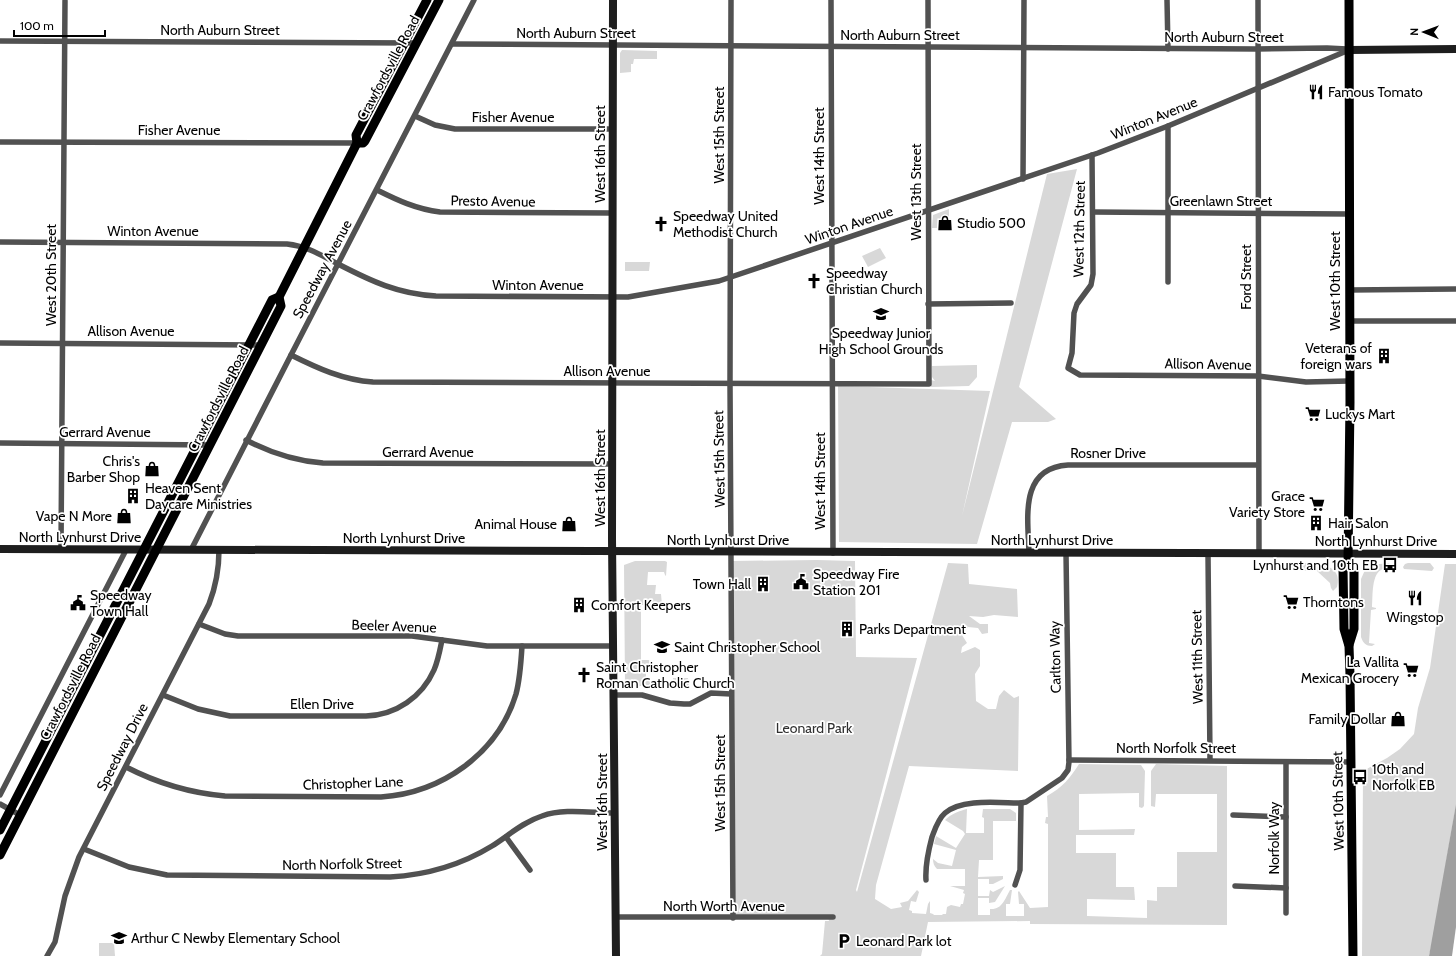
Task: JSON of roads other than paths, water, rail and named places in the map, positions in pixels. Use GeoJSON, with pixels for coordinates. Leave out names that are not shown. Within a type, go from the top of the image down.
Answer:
{"type":"FeatureCollection","features":[{"type":"Feature","properties":{"kind":"main road","name":"Crawfordsville Road"},"geometry":{"type":"LineString","coordinates":[[0,830],[272,300],[279,297],[305,247],[357,143],[356,135],[427,0]]}},
{"type":"Feature","properties":{"kind":"main road","name":"Crawfordsville Road"},"geometry":{"type":"LineString","coordinates":[[357,143],[363,143],[366,141],[440,0]]}},
{"type":"Feature","properties":{"kind":"main road","name":"West 16th Street"},"geometry":{"type":"LineString","coordinates":[[613,0],[613,646],[616,956]]}},
{"type":"Feature","properties":{"kind":"main road","name":"West 10th Street"},"geometry":{"type":"LineString","coordinates":[[1349,0],[1348,558],[1354,567],[1354,629],[1349,646],[1352,762],[1353,956]]}},
{"type":"Feature","properties":{"kind":"main road"},"geometry":{"type":"LineString","coordinates":[[1349,50],[1456,49]]}},
{"type":"Feature","properties":{"kind":"main road","name":"Crawfordsville Road"},"geometry":{"type":"LineString","coordinates":[[0,855],[281,306],[279,297]]}},
{"type":"Feature","properties":{"kind":"main road","name":"North Lynhurst Drive"},"geometry":{"type":"LineString","coordinates":[[0,550],[1259,554],[1348,558],[1456,554]]}},
{"type":"Feature","properties":{"kind":"street","name":"Speedway Avenue"},"geometry":{"type":"LineString","coordinates":[[191,550],[246,440],[377,190],[474,0]]}},
{"type":"Feature","properties":{"kind":"street","name":"West 15th Street"},"geometry":{"type":"LineString","coordinates":[[731,0],[730,383],[733,918]]}},
{"type":"Feature","properties":{"kind":"street","name":"West 14th Street"},"geometry":{"type":"LineString","coordinates":[[831,0],[832,553]]}},
{"type":"Feature","properties":{"kind":"street","name":"West 13th Street"},"geometry":{"type":"LineString","coordinates":[[928,0],[929,384]]}},
{"type":"Feature","properties":{"kind":"street"},"geometry":{"type":"LineString","coordinates":[[1023,179],[1024,0]]}},
{"type":"Feature","properties":{"kind":"street"},"geometry":{"type":"LineString","coordinates":[[1168,0],[1168,48]]}},
{"type":"Feature","properties":{"kind":"street","name":"Ford Street"},"geometry":{"type":"LineString","coordinates":[[1258,0],[1259,554]]}},
{"type":"Feature","properties":{"kind":"street","name":"West 20th Street"},"geometry":{"type":"LineString","coordinates":[[61,549],[65,1]]}},
{"type":"Feature","properties":{"kind":"street","name":"North Auburn Street"},"geometry":{"type":"LineString","coordinates":[[0,41],[417,43]]}},
{"type":"Feature","properties":{"kind":"street","name":"North Auburn Street"},"geometry":{"type":"LineString","coordinates":[[452,44],[1258,49],[1327,48],[1349,50]]}},
{"type":"Feature","properties":{"kind":"street","name":"Winton Avenue"},"geometry":{"type":"LineString","coordinates":[[0,242],[282,243],[305,247],[386,287],[421,295],[631,297],[730,278],[1023,179],[1168,126],[1349,50]]}},
{"type":"Feature","properties":{"kind":"street","name":"Fisher Avenue"},"geometry":{"type":"LineString","coordinates":[[415,116],[435,125],[455,129],[613,129]]}},
{"type":"Feature","properties":{"kind":"street"},"geometry":{"type":"LineString","coordinates":[[1168,126],[1168,282]]}},
{"type":"Feature","properties":{"kind":"street","name":"Fisher Avenue"},"geometry":{"type":"LineString","coordinates":[[0,142],[357,143]]}},
{"type":"Feature","properties":{"kind":"street","name":"West 12th Street"},"geometry":{"type":"LineString","coordinates":[[1068,368],[1072,352],[1074,313],[1077,304],[1088,289],[1093,278],[1092,155]]}},
{"type":"Feature","properties":{"kind":"street","name":"Presto Avenue"},"geometry":{"type":"LineString","coordinates":[[377,190],[415,207],[440,212],[613,214]]}},
{"type":"Feature","properties":{"kind":"street","name":"Greenlawn Street"},"geometry":{"type":"LineString","coordinates":[[1092,212],[1349,214]]}},
{"type":"Feature","properties":{"kind":"street"},"geometry":{"type":"LineString","coordinates":[[1349,290],[1456,289]]}},
{"type":"Feature","properties":{"kind":"street"},"geometry":{"type":"LineString","coordinates":[[928,304],[1011,303]]}},
{"type":"Feature","properties":{"kind":"street"},"geometry":{"type":"LineString","coordinates":[[1349,321],[1456,321]]}},
{"type":"Feature","properties":{"kind":"street","name":"Allison Avenue"},"geometry":{"type":"LineString","coordinates":[[0,343],[261,344]]}},
{"type":"Feature","properties":{"kind":"street","name":"Allison Avenue"},"geometry":{"type":"LineString","coordinates":[[290,355],[330,373],[347,378],[367,381],[929,384]]}},
{"type":"Feature","properties":{"kind":"street","name":"Allison Avenue"},"geometry":{"type":"LineString","coordinates":[[1068,368],[1080,375],[1258,376],[1302,382],[1349,381]]}},
{"type":"Feature","properties":{"kind":"street","name":"Gerrard Avenue"},"geometry":{"type":"LineString","coordinates":[[246,440],[265,450],[284,456],[323,464],[613,464]]}},
{"type":"Feature","properties":{"kind":"street","name":"Gerrard Avenue"},"geometry":{"type":"LineString","coordinates":[[0,443],[210,445]]}},
{"type":"Feature","properties":{"kind":"street","name":"Rosner Drive"},"geometry":{"type":"LineString","coordinates":[[1029,553],[1029,496],[1038,479],[1054,467],[1068,465],[1258,465]]}},
{"type":"Feature","properties":{"kind":"street","name":"Crawfordsville Road"},"geometry":{"type":"LineString","coordinates":[[0,796],[126,550]]}},
{"type":"Feature","properties":{"kind":"street","name":"Speedway Drive"},"geometry":{"type":"LineString","coordinates":[[47,956],[55,942],[69,883],[84,849],[210,604],[218,573],[219,550]]}},
{"type":"Feature","properties":{"kind":"street","name":"Carlton Way"},"geometry":{"type":"LineString","coordinates":[[1066,553],[1069,760]]}},
{"type":"Feature","properties":{"kind":"street","name":"West 11th Street"},"geometry":{"type":"LineString","coordinates":[[1208,554],[1210,760]]}},
{"type":"Feature","properties":{"kind":"street","name":"Beeler Avenue"},"geometry":{"type":"LineString","coordinates":[[199,624],[225,634],[238,636],[412,636],[479,645],[613,646]]}},
{"type":"Feature","properties":{"kind":"street","name":"Ellen Drive"},"geometry":{"type":"LineString","coordinates":[[163,695],[201,710],[230,716],[358,716],[382,714],[405,704],[416,696],[426,685],[435,667],[442,640]]}},
{"type":"Feature","properties":{"kind":"street","name":"Christopher Lane"},"geometry":{"type":"LineString","coordinates":[[126,767],[167,785],[192,792],[217,796],[381,797],[417,791],[438,783],[460,770],[482,752],[494,737],[505,720],[516,694],[520,676],[522,646]]}},
{"type":"Feature","properties":{"kind":"street"},"geometry":{"type":"LineString","coordinates":[[614,695],[642,696],[670,703],[690,704],[711,693],[731,694]]}},
{"type":"Feature","properties":{"kind":"street"},"geometry":{"type":"LineString","coordinates":[[926,880],[927,853],[937,824],[946,813],[961,805],[973,803],[1021,803],[1034,797],[1062,778],[1068,770],[1069,760]]}},
{"type":"Feature","properties":{"kind":"street","name":"North Norfolk Street"},"geometry":{"type":"LineString","coordinates":[[1069,760],[1284,760],[1286,762],[1352,762]]}},
{"type":"Feature","properties":{"kind":"street","name":"Norfolk Way"},"geometry":{"type":"LineString","coordinates":[[1286,762],[1286,913]]}},
{"type":"Feature","properties":{"kind":"street"},"geometry":{"type":"LineString","coordinates":[[1015,884],[1020,870],[1021,803]]}},
{"type":"Feature","properties":{"kind":"street"},"geometry":{"type":"LineString","coordinates":[[0,804],[20,815]]}},
{"type":"Feature","properties":{"kind":"street","name":"North Norfolk Street"},"geometry":{"type":"LineString","coordinates":[[84,849],[129,867],[167,875],[384,877],[421,873],[448,866],[476,855],[530,821],[546,814],[561,812],[615,813]]}},
{"type":"Feature","properties":{"kind":"street"},"geometry":{"type":"LineString","coordinates":[[1233,815],[1286,818]]}},
{"type":"Feature","properties":{"kind":"street"},"geometry":{"type":"LineString","coordinates":[[506,837],[530,870]]}},
{"type":"Feature","properties":{"kind":"street"},"geometry":{"type":"LineString","coordinates":[[1235,886],[1286,888]]}},
{"type":"Feature","properties":{"kind":"street","name":"North Worth Avenue"},"geometry":{"type":"LineString","coordinates":[[615,918],[833,917]]}},
{"type":"Feature","properties":{"kind":"place","name":"Famous Tomato"},"geometry":{"type":"Point","coordinates":[1316,92]}},
{"type":"Feature","properties":{"kind":"place","name":"Studio 500"},"geometry":{"type":"Point","coordinates":[945,223]}},
{"type":"Feature","properties":{"kind":"place","name":"Speedway United Methodist Church"},"geometry":{"type":"Point","coordinates":[661,224]}},
{"type":"Feature","properties":{"kind":"place","name":"Speedway Christian Church"},"geometry":{"type":"Point","coordinates":[814,281]}},
{"type":"Feature","properties":{"kind":"place","name":"Speedway Junior High School Grounds"},"geometry":{"type":"Point","coordinates":[881,314]}},
{"type":"Feature","properties":{"kind":"place","name":"Veterans of foreign wars"},"geometry":{"type":"Point","coordinates":[1384,356]}},
{"type":"Feature","properties":{"kind":"place","name":"Luckys Mart"},"geometry":{"type":"Point","coordinates":[1313,414]}},
{"type":"Feature","properties":{"kind":"place","name":"Chris's Barber Shop"},"geometry":{"type":"Point","coordinates":[152,469]}},
{"type":"Feature","properties":{"kind":"place","name":"Heaven Sent Daycare Ministries"},"geometry":{"type":"Point","coordinates":[133,496]}},
{"type":"Feature","properties":{"kind":"place","name":"Grace Variety Store"},"geometry":{"type":"Point","coordinates":[1317,504]}},
{"type":"Feature","properties":{"kind":"place","name":"Vape N More"},"geometry":{"type":"Point","coordinates":[124,516]}},
{"type":"Feature","properties":{"kind":"place","name":"Hair Salon"},"geometry":{"type":"Point","coordinates":[1316,523]}},
{"type":"Feature","properties":{"kind":"place","name":"Animal House"},"geometry":{"type":"Point","coordinates":[569,524]}},
{"type":"Feature","properties":{"kind":"place","name":"Lynhurst and 10th EB"},"geometry":{"type":"Point","coordinates":[1390,565]}},
{"type":"Feature","properties":{"kind":"place","name":"Speedway Fire Station 201"},"geometry":{"type":"Point","coordinates":[801,582]}},
{"type":"Feature","properties":{"kind":"place","name":"Town Hall"},"geometry":{"type":"Point","coordinates":[763,584]}},
{"type":"Feature","properties":{"kind":"place","name":"Wingstop"},"geometry":{"type":"Point","coordinates":[1415,598]}},
{"type":"Feature","properties":{"kind":"place","name":"Thorntons"},"geometry":{"type":"Point","coordinates":[1291,602]}},
{"type":"Feature","properties":{"kind":"place","name":"Speedway Town Hall"},"geometry":{"type":"Point","coordinates":[78,603]}},
{"type":"Feature","properties":{"kind":"place","name":"Comfort Keepers"},"geometry":{"type":"Point","coordinates":[579,605]}},
{"type":"Feature","properties":{"kind":"place","name":"Parks Department"},"geometry":{"type":"Point","coordinates":[847,629]}},
{"type":"Feature","properties":{"kind":"place","name":"Saint Christopher School"},"geometry":{"type":"Point","coordinates":[662,647]}},
{"type":"Feature","properties":{"kind":"place","name":"La Vallita Mexican Grocery"},"geometry":{"type":"Point","coordinates":[1411,670]}},
{"type":"Feature","properties":{"kind":"place","name":"Saint Christopher Roman Catholic Church"},"geometry":{"type":"Point","coordinates":[584,675]}},
{"type":"Feature","properties":{"kind":"place","name":"Family Dollar"},"geometry":{"type":"Point","coordinates":[1398,719]}},
{"type":"Feature","properties":{"kind":"place","name":"10th and Norfolk EB"},"geometry":{"type":"Point","coordinates":[1360,777]}},
{"type":"Feature","properties":{"kind":"place","name":"Arthur C Newby Elementary School"},"geometry":{"type":"Point","coordinates":[119,938]}},
{"type":"Feature","properties":{"kind":"place","name":"Leonard Park lot"},"geometry":{"type":"Point","coordinates":[844,941]}},
{"type":"Feature","properties":{"kind":"park label","name":"Leonard Park"},"geometry":{"type":"Point","coordinates":[814,728]}}]}
